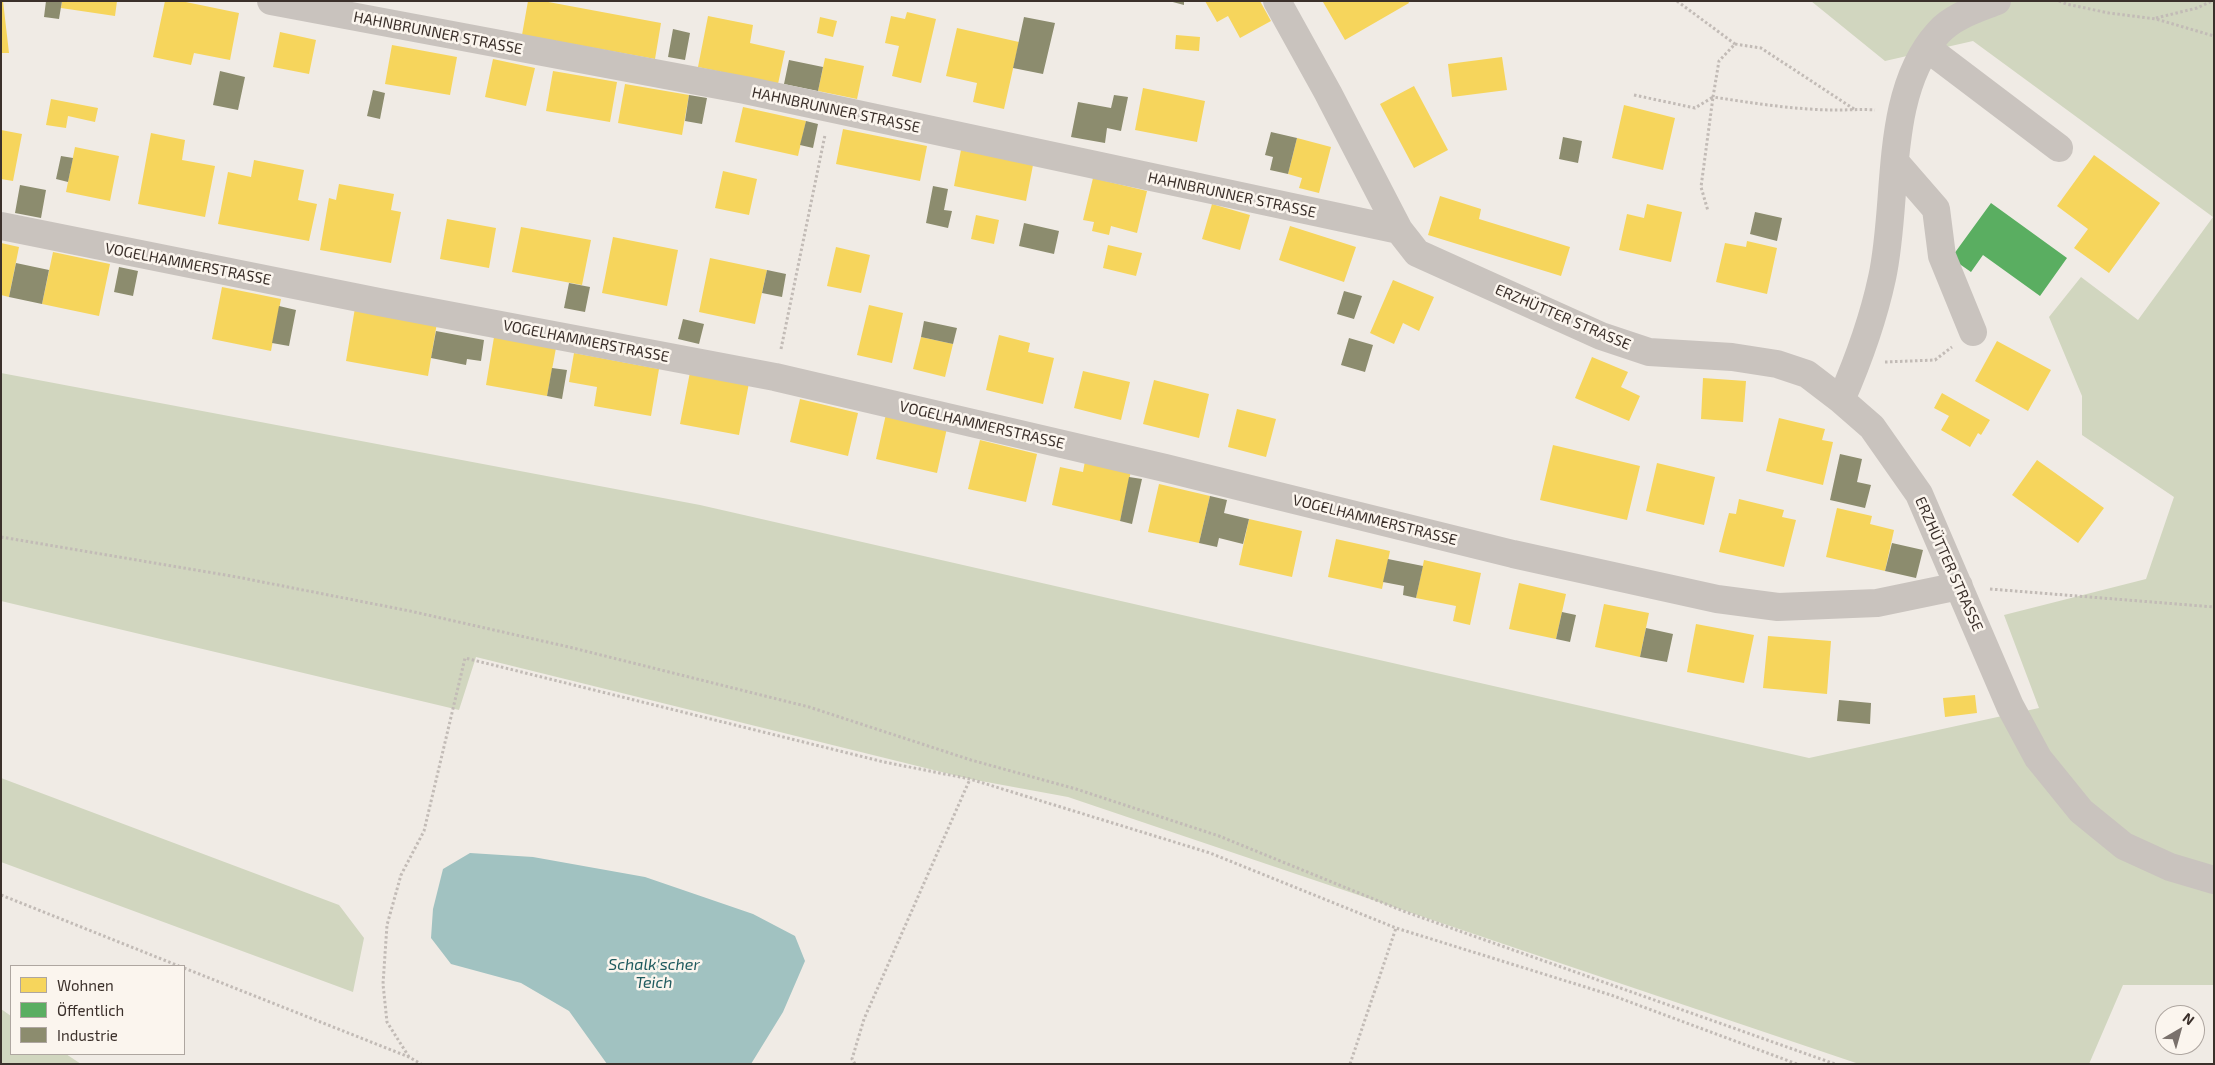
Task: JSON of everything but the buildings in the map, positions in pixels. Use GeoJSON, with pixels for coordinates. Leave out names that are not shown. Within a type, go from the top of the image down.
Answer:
{"type":"FeatureCollection","features":[{"type":"Feature","properties":{"kind":"street","name":"ERZHÜTTER STRASSE"},"geometry":{"type":"LineString","coordinates":[[1276,1],[1328,93],[1399,230],[1417,253],[1601,336],[1649,352],[1732,356],[1777,364],[1807,374],[1872,427],[1919,494],[2010,706],[2038,758],[2081,811],[2124,846],[2170,867],[2214,880]]}},
{"type":"Feature","properties":{"kind":"street"},"geometry":{"type":"LineString","coordinates":[[1841,400],[1857,364],[1882,278],[1896,163],[1900,112],[1918,61],[1938,32],[1960,16],[1998,1]]}},
{"type":"Feature","properties":{"kind":"street","name":"HAHNBRUNNER STRASSE"},"geometry":{"type":"LineString","coordinates":[[274,2],[745,90],[1399,230]]}},
{"type":"Feature","properties":{"kind":"street"},"geometry":{"type":"LineString","coordinates":[[1926,48],[2059,148]]}},
{"type":"Feature","properties":{"kind":"street"},"geometry":{"type":"LineString","coordinates":[[1896,163],[1936,209],[1942,256],[1973,332]]}},
{"type":"Feature","properties":{"kind":"street","name":"VOGELHAMMERSTRASSE"},"geometry":{"type":"LineString","coordinates":[[1,226],[379,302],[775,377],[1165,468],[1513,554],[1717,599],[1778,607],[1878,603],[1960,586]]}},
{"type":"Feature","properties":{"kind":"path"},"geometry":{"type":"LineString","coordinates":[[1634,95],[1695,108],[1714,97],[1756,104],[1836,110],[1854,109],[1761,48],[1735,44],[1677,1]]}},
{"type":"Feature","properties":{"kind":"path"},"geometry":{"type":"LineString","coordinates":[[2059,1],[2109,13],[2156,18],[2214,36]]}},
{"type":"Feature","properties":{"kind":"path"},"geometry":{"type":"LineString","coordinates":[[2156,18],[2197,8],[2212,1]]}},
{"type":"Feature","properties":{"kind":"path"},"geometry":{"type":"LineString","coordinates":[[1708,211],[1701,187],[1719,61],[1735,44]]}},
{"type":"Feature","properties":{"kind":"path"},"geometry":{"type":"LineString","coordinates":[[775,377],[824,143]]}},
{"type":"Feature","properties":{"kind":"path"},"geometry":{"type":"LineString","coordinates":[[1903,361],[1936,360],[1973,332]]}},
{"type":"Feature","properties":{"kind":"path"},"geometry":{"type":"LineString","coordinates":[[1,537],[237,577],[410,611],[569,647],[809,707],[972,760],[1076,789],[1219,836],[1403,911],[1835,1064]]}},
{"type":"Feature","properties":{"kind":"path"},"geometry":{"type":"LineString","coordinates":[[1960,586],[2214,607]]}},
{"type":"Feature","properties":{"kind":"path"},"geometry":{"type":"LineString","coordinates":[[409,1057],[387,1022],[382,984],[387,925],[401,876],[424,831],[465,658],[884,762],[970,779],[1210,853],[1396,928],[1611,995],[1797,1064]]}},
{"type":"Feature","properties":{"kind":"path"},"geometry":{"type":"LineString","coordinates":[[855,1064],[852,1059],[864,1019],[970,779]]}},
{"type":"Feature","properties":{"kind":"path"},"geometry":{"type":"LineString","coordinates":[[1,895],[176,965]]}},
{"type":"Feature","properties":{"kind":"path"},"geometry":{"type":"LineString","coordinates":[[1350,1064],[1396,928]]}},
{"type":"Feature","properties":{"kind":"path"},"geometry":{"type":"LineString","coordinates":[[185,968],[409,1057],[420,1064]]}},
{"type":"Feature","properties":{"kind":"green space"},"geometry":{"type":"Polygon","coordinates":[[[1811,1],[2214,1],[2214,985],[2123,985],[2089,1064],[1859,1064],[1068,797],[970,779],[476,657],[459,710],[1,601],[1,373],[700,505],[1809,758],[2039,708],[2004,615],[2146,579],[2174,497],[2082,435],[2082,396],[2049,317],[2081,277],[2138,320],[2213,217],[1973,41],[1885,61],[1811,1]]]}},
{"type":"Feature","properties":{"kind":"green space"},"geometry":{"type":"Polygon","coordinates":[[[1,778],[339,905],[364,938],[353,992],[1,862],[1,778]]]}},
{"type":"Feature","properties":{"kind":"green space"},"geometry":{"type":"Polygon","coordinates":[[[1,1009],[10,1015],[10,1055],[68,1055],[81,1064],[1,1064],[1,1009]]]}},
{"type":"Feature","properties":{"kind":"water","name":"Schalk'scher Teich"},"geometry":{"type":"Polygon","coordinates":[[[470,853],[533,857],[645,877],[753,914],[795,936],[805,961],[783,1012],[751,1064],[607,1064],[569,1011],[521,983],[451,964],[431,938],[433,909],[443,869],[470,853]]]}}]}
